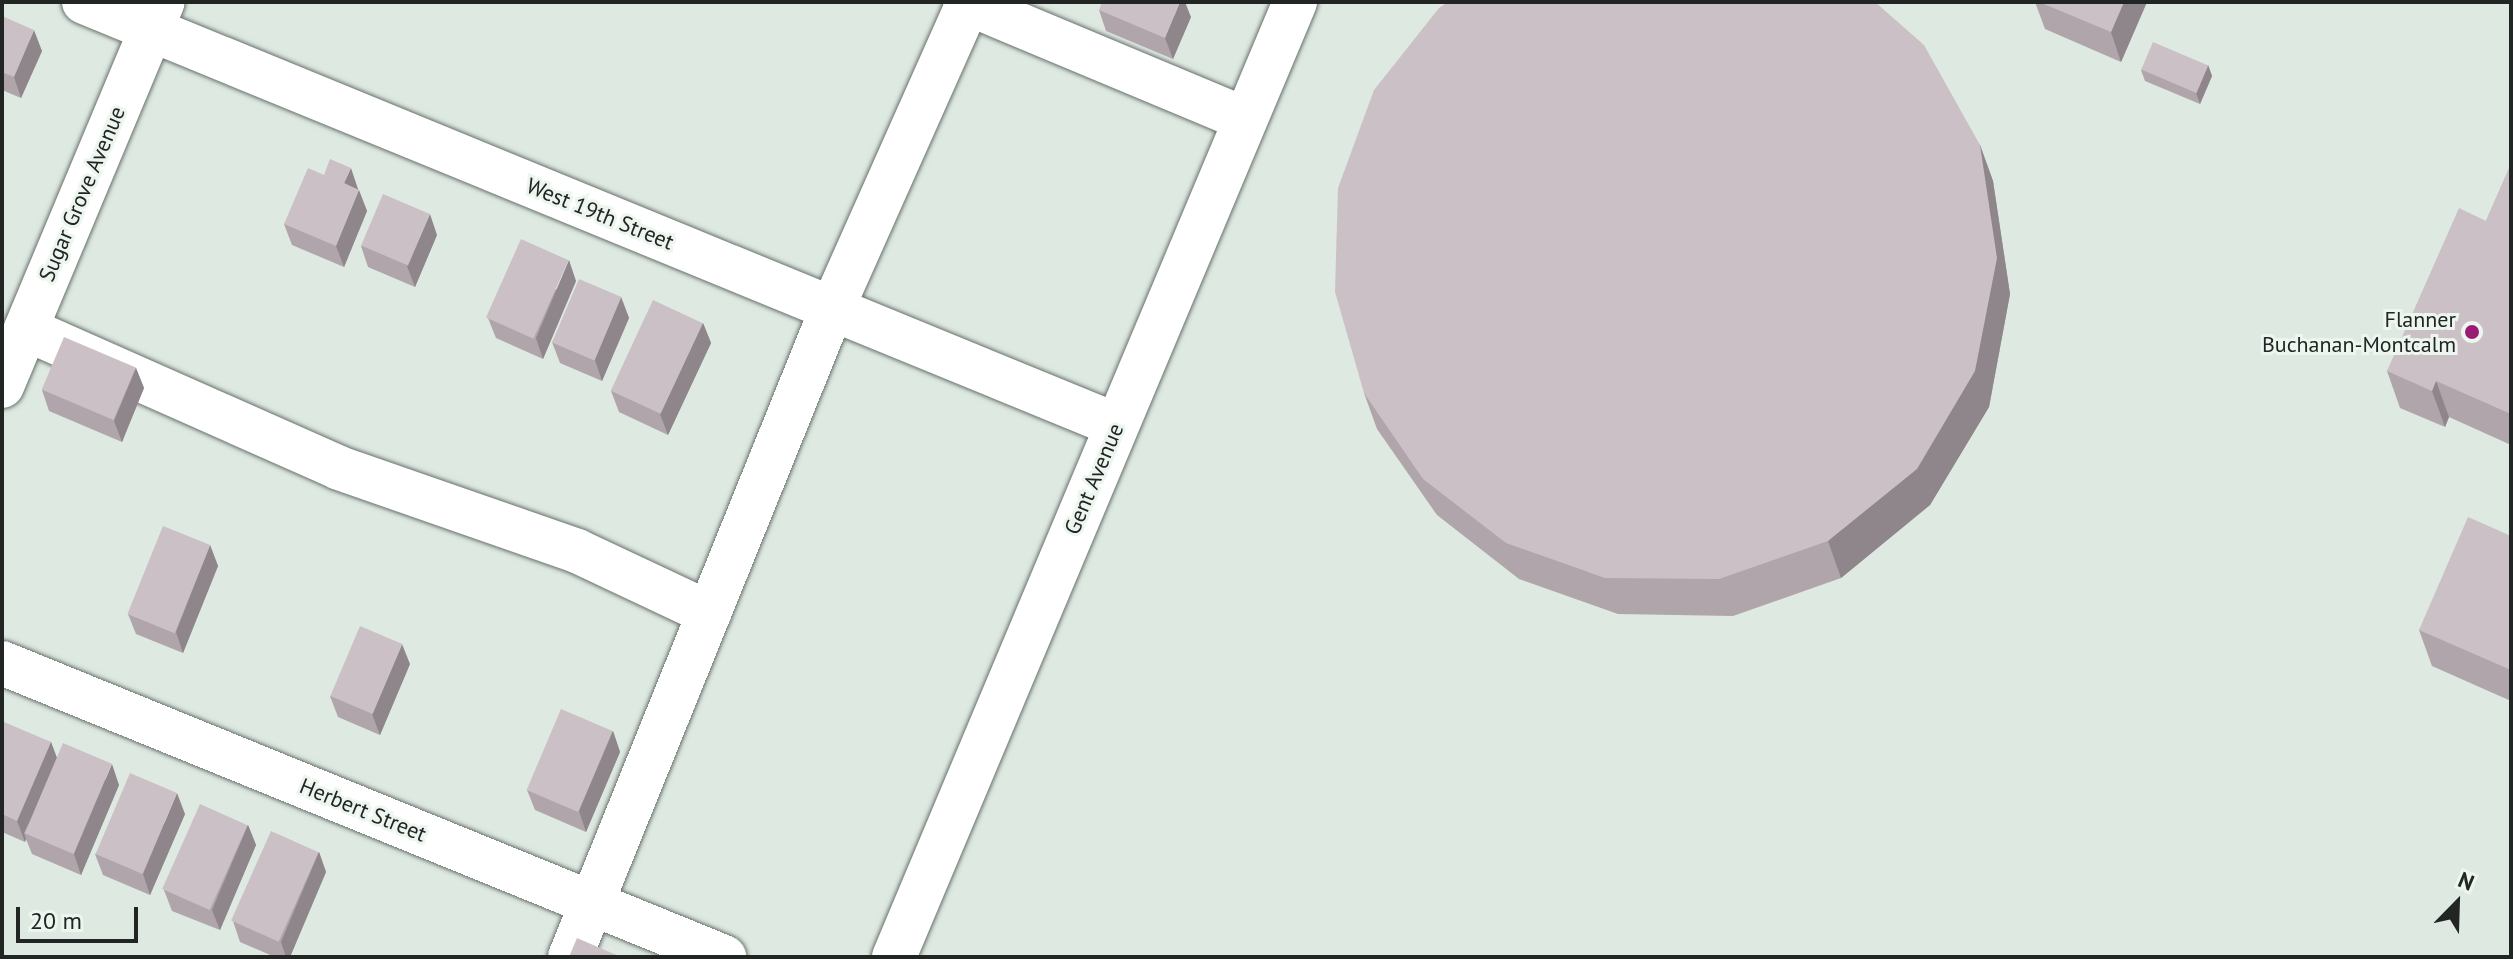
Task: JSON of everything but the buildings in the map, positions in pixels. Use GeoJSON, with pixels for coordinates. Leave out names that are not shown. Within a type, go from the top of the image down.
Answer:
{"type":"FeatureCollection","features":[{"type":"Feature","properties":{"kind":"street","name":"West 19th Street"},"geometry":{"type":"LineString","coordinates":[[84,2],[157,16],[832,309],[1116,425]]}},
{"type":"Feature","properties":{"kind":"street"},"geometry":{"type":"LineString","coordinates":[[570,957],[832,309],[968,2],[1245,119]]}},
{"type":"Feature","properties":{"kind":"street","name":"Gent Avenue"},"geometry":{"type":"LineString","coordinates":[[894,957],[1295,2]]}},
{"type":"Feature","properties":{"kind":"street","name":"Sugar Grove Avenue"},"geometry":{"type":"LineString","coordinates":[[2,386],[157,16]]}},
{"type":"Feature","properties":{"kind":"street"},"geometry":{"type":"LineString","coordinates":[[26,329],[339,468],[577,551],[709,613]]}},
{"type":"Feature","properties":{"kind":"street","name":"Herbert Street"},"geometry":{"type":"LineString","coordinates":[[2,663],[724,957]]}},
{"type":"Feature","properties":{"kind":"place","name":"Flanner Buchanan-Montcalm"},"geometry":{"type":"Point","coordinates":[2472,332]}}]}
